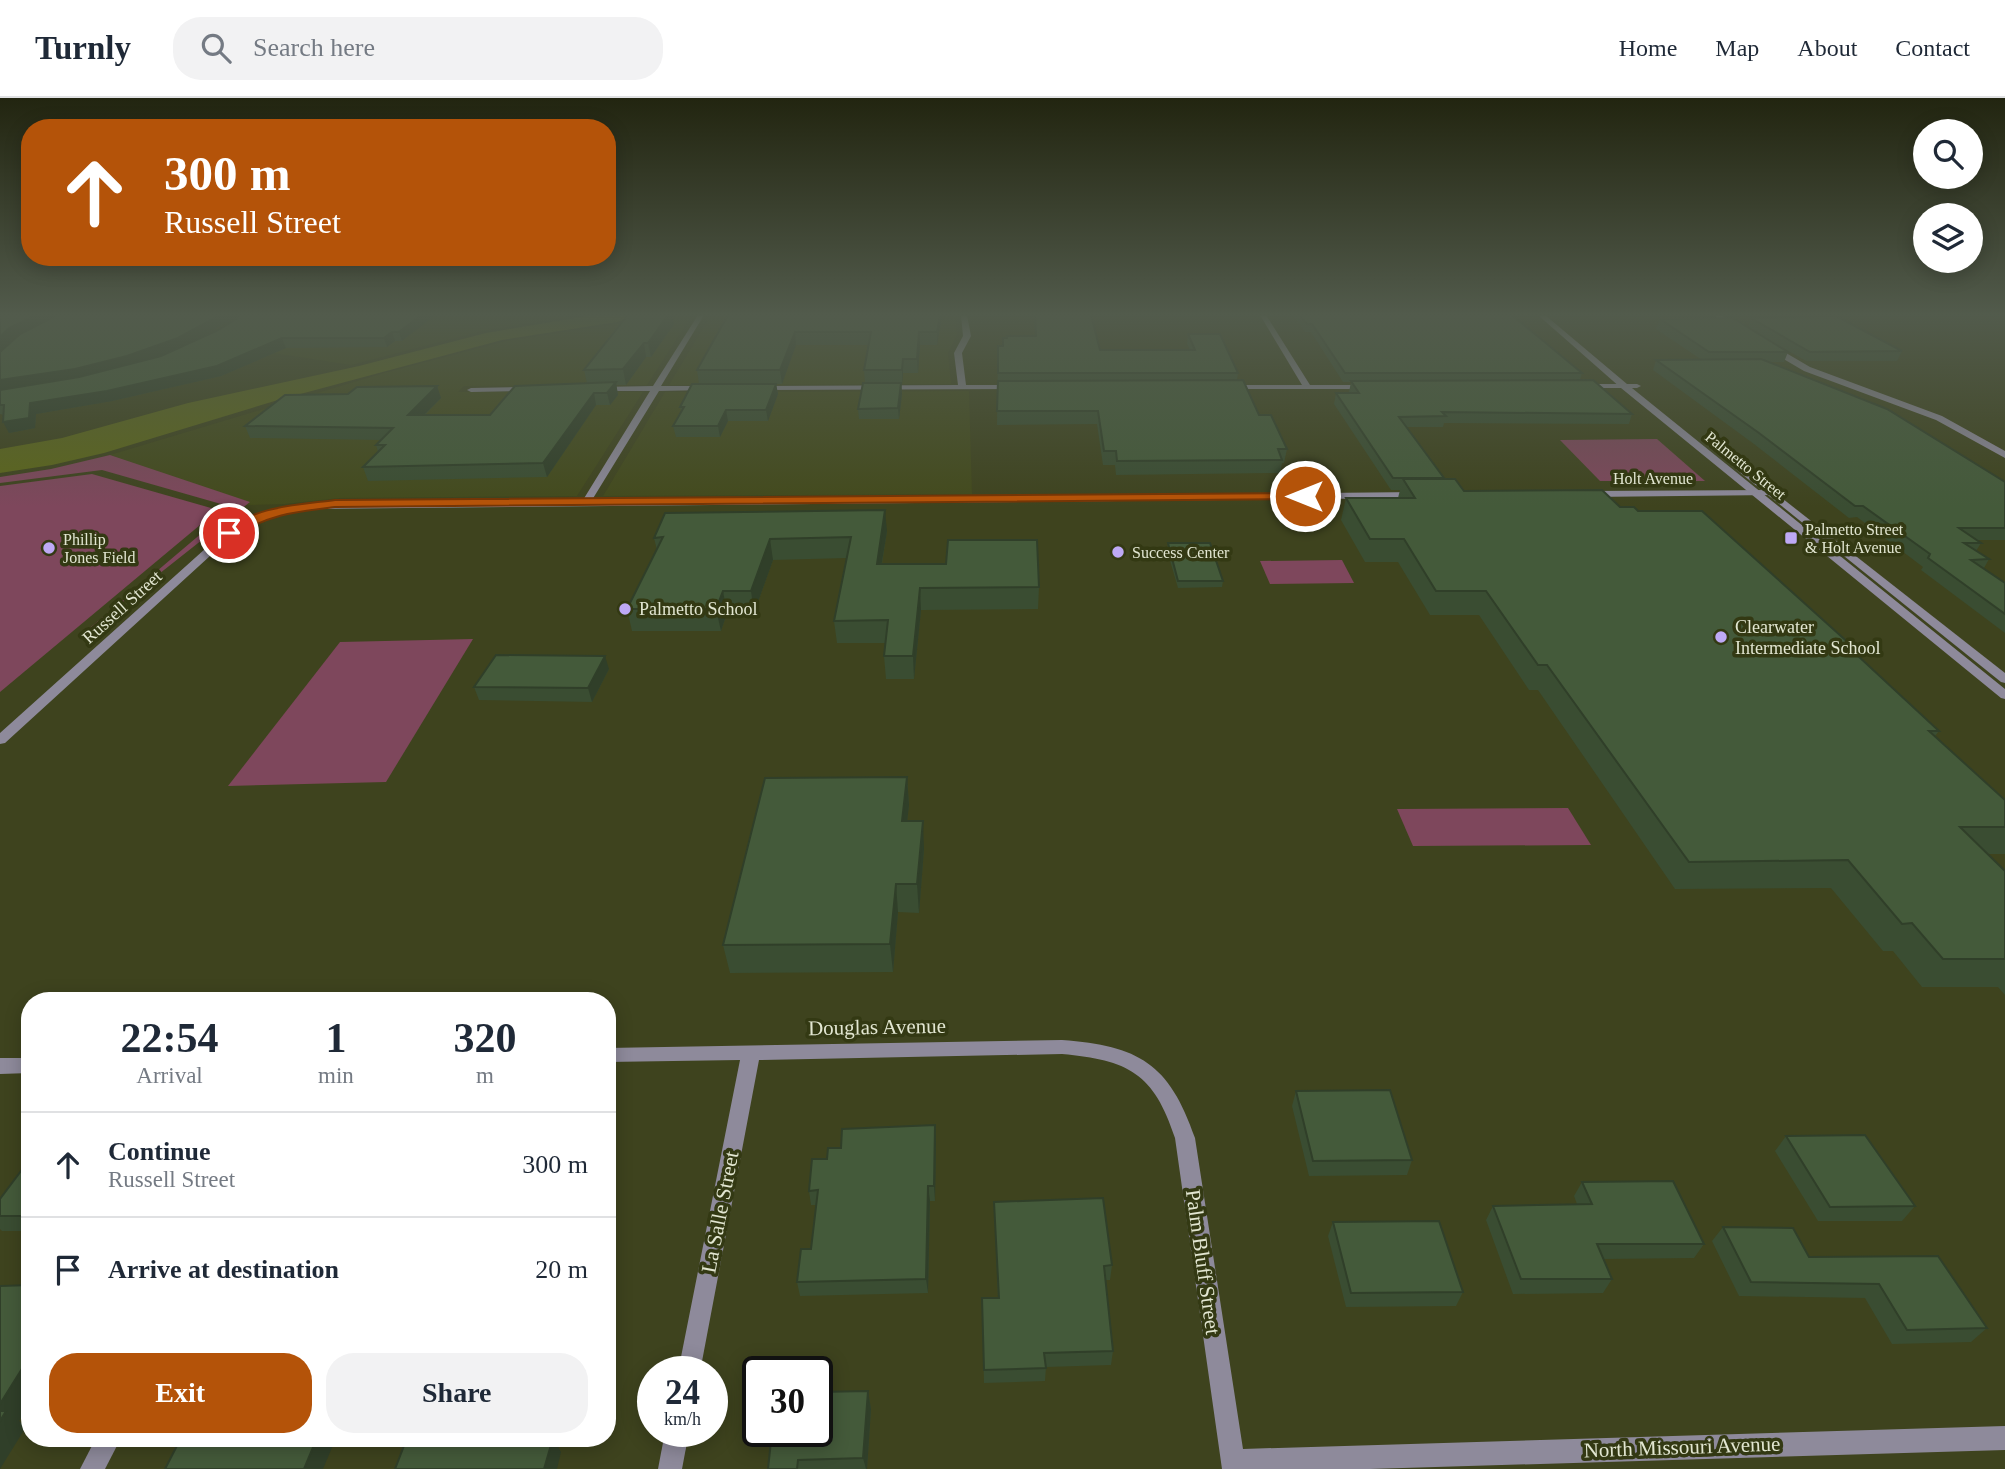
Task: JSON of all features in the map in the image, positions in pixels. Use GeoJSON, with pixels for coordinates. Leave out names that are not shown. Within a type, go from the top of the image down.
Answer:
{"type":"FeatureCollection","features":[{"type":"Feature","properties":{"kind":"street"},"geometry":{"type":"LineString","coordinates":[[587,501],[662,379]]}},
{"type":"Feature","properties":{"kind":"street"},"geometry":{"type":"LineString","coordinates":[[961,387],[962,379]]}},
{"type":"Feature","properties":{"kind":"street"},"geometry":{"type":"LineString","coordinates":[[1302,379],[1307,387]]}},
{"type":"Feature","properties":{"kind":"street","name":"Palmetto Street"},"geometry":{"type":"LineString","coordinates":[[1616,379],[2005,695]]}},
{"type":"Feature","properties":{"kind":"street","name":"Palmetto Street"},"geometry":{"type":"LineString","coordinates":[[1628,379],[2005,679]]}},
{"type":"Feature","properties":{"kind":"street"},"geometry":{"type":"LineString","coordinates":[[1834,379],[1939,418],[2005,455]]}},
{"type":"Feature","properties":{"kind":"street"},"geometry":{"type":"LineString","coordinates":[[1578,386],[1637,386]]}},
{"type":"Feature","properties":{"kind":"street"},"geometry":{"type":"LineString","coordinates":[[752,388],[1027,387]]}},
{"type":"Feature","properties":{"kind":"street"},"geometry":{"type":"LineString","coordinates":[[1213,387],[1374,387]]}},
{"type":"Feature","properties":{"kind":"street"},"geometry":{"type":"LineString","coordinates":[[593,389],[725,388]]}},
{"type":"Feature","properties":{"kind":"street"},"geometry":{"type":"LineString","coordinates":[[471,390],[539,389]]}},
{"type":"Feature","properties":{"kind":"street","name":"Holt Avenue"},"geometry":{"type":"LineString","coordinates":[[1583,494],[1771,493]]}},
{"type":"Feature","properties":{"kind":"street"},"geometry":{"type":"LineString","coordinates":[[587,501],[1426,495]]}},
{"type":"Feature","properties":{"kind":"street","name":"Russell Street"},"geometry":{"type":"LineString","coordinates":[[0,740],[229,533],[250,521],[276,511],[335,503],[587,501]]}},
{"type":"Feature","properties":{"kind":"street","name":"Douglas Avenue"},"geometry":{"type":"LineString","coordinates":[[616,1055],[1062,1047],[1107,1051],[1124,1056],[1143,1067]]}},
{"type":"Feature","properties":{"kind":"street","name":"La Salle Street"},"geometry":{"type":"LineString","coordinates":[[692,1356],[751,1052]]}},
{"type":"Feature","properties":{"kind":"street"},"geometry":{"type":"LineString","coordinates":[[0,1066],[21,1065]]}},
{"type":"Feature","properties":{"kind":"street","name":"Palm Bluff Street"},"geometry":{"type":"LineString","coordinates":[[1143,1067],[1159,1081],[1171,1098],[1185,1138],[1233,1465]]}},
{"type":"Feature","properties":{"kind":"street","name":"North Missouri Avenue"},"geometry":{"type":"LineString","coordinates":[[1233,1465],[2005,1438]]}},
{"type":"Feature","properties":{"kind":"street"},"geometry":{"type":"LineString","coordinates":[[92,1469],[104,1447]]}},
{"type":"Feature","properties":{"kind":"street"},"geometry":{"type":"LineString","coordinates":[[670,1469],[674,1447]]}},
{"type":"Feature","properties":{"kind":"shaded area"},"geometry":{"type":"Polygon","coordinates":[[[299,379],[356,379],[104,453],[0,473],[0,449],[62,438],[188,403],[299,379]]]}},
{"type":"Feature","properties":{"kind":"shaded area"},"geometry":{"type":"Polygon","coordinates":[[[364,379],[651,379],[647,385],[464,386],[458,392],[643,392],[577,496],[340,498],[246,505],[249,503],[110,455],[364,379]]]}},
{"type":"Feature","properties":{"kind":"shaded area"},"geometry":{"type":"Polygon","coordinates":[[[673,379],[951,379],[951,384],[669,385],[673,379]]]}},
{"type":"Feature","properties":{"kind":"shaded area"},"geometry":{"type":"Polygon","coordinates":[[[969,391],[972,494],[603,496],[665,392],[969,391]]]}},
{"type":"Feature","properties":{"kind":"shaded area"},"geometry":{"type":"Polygon","coordinates":[[[1657,439],[1705,481],[1600,481],[1560,440],[1657,439]]]}},
{"type":"Feature","properties":{"kind":"shaded area"},"geometry":{"type":"Polygon","coordinates":[[[110,455],[250,502],[78,638],[229,510],[228,506],[102,470],[0,483],[0,477],[51,469],[110,455]]]}},
{"type":"Feature","properties":{"kind":"shaded area"},"geometry":{"type":"Polygon","coordinates":[[[92,474],[218,510],[0,692],[0,486],[92,474]]]}},
{"type":"Feature","properties":{"kind":"shaded area"},"geometry":{"type":"Polygon","coordinates":[[[1342,560],[1354,583],[1270,584],[1260,561],[1342,560]]]}},
{"type":"Feature","properties":{"kind":"shaded area"},"geometry":{"type":"Polygon","coordinates":[[[473,639],[386,782],[228,786],[340,642],[473,639]]]}},
{"type":"Feature","properties":{"kind":"shaded area"},"geometry":{"type":"Polygon","coordinates":[[[1568,808],[1591,845],[1413,846],[1397,809],[1568,808]]]}},
{"type":"Feature","properties":{"kind":"building"},"geometry":{"type":"Polygon","coordinates":[[[67,379],[160,379],[107,391],[30,403],[29,418],[3,422],[4,405],[0,405],[0,390],[67,379]]]}},
{"type":"Feature","properties":{"kind":"building"},"geometry":{"type":"Polygon","coordinates":[[[1683,379],[1811,379],[1887,409],[2005,482],[2005,528],[1959,528],[1981,543],[1964,543],[1989,559],[1971,560],[2005,583],[2005,614],[1928,558],[1930,554],[1863,506],[1855,506],[1683,379]]]}},
{"type":"Feature","properties":{"kind":"building"},"geometry":{"type":"Polygon","coordinates":[[[1243,380],[1259,415],[1271,415],[1287,449],[1278,449],[1282,460],[1117,461],[1116,451],[1104,451],[1098,411],[997,411],[998,381],[1243,380]]]}},
{"type":"Feature","properties":{"kind":"building"},"geometry":{"type":"Polygon","coordinates":[[[1593,380],[1632,414],[1442,412],[1446,416],[1399,417],[1444,478],[1393,478],[1336,393],[1359,393],[1351,381],[1593,380]]]}},
{"type":"Feature","properties":{"kind":"building"},"geometry":{"type":"Polygon","coordinates":[[[616,382],[607,393],[594,393],[543,463],[363,467],[385,445],[376,445],[393,428],[245,426],[285,395],[348,394],[357,387],[437,386],[408,415],[490,415],[515,386],[616,382]]]}},
{"type":"Feature","properties":{"kind":"building"},"geometry":{"type":"Polygon","coordinates":[[[863,383],[901,383],[898,408],[858,409],[863,383]]]}},
{"type":"Feature","properties":{"kind":"building"},"geometry":{"type":"Polygon","coordinates":[[[692,384],[776,384],[766,410],[726,410],[718,426],[673,426],[684,407],[680,407],[692,384]]]}},
{"type":"Feature","properties":{"kind":"building"},"geometry":{"type":"Polygon","coordinates":[[[1403,479],[1455,479],[1464,491],[1602,490],[1620,507],[1634,507],[1638,511],[1702,511],[1862,655],[1857,655],[1939,731],[1929,731],[2005,800],[2005,827],[1960,827],[2005,871],[2005,959],[1943,959],[1912,923],[1902,924],[1848,860],[1689,862],[1547,665],[1538,665],[1486,591],[1436,591],[1404,539],[1370,539],[1346,498],[1415,498],[1403,479]]]}},
{"type":"Feature","properties":{"kind":"building"},"geometry":{"type":"Polygon","coordinates":[[[885,510],[877,564],[946,564],[948,540],[1037,540],[1039,587],[920,588],[913,656],[884,656],[888,620],[834,621],[851,537],[770,539],[751,591],[723,591],[716,609],[627,609],[663,537],[654,538],[665,513],[885,510]]]}},
{"type":"Feature","properties":{"kind":"building"},"geometry":{"type":"Polygon","coordinates":[[[1168,543],[1210,543],[1223,581],[1178,581],[1168,543]]]}},
{"type":"Feature","properties":{"kind":"building"},"geometry":{"type":"Polygon","coordinates":[[[496,655],[605,656],[588,688],[474,687],[496,655]]]}},
{"type":"Feature","properties":{"kind":"building"},"geometry":{"type":"Polygon","coordinates":[[[907,777],[902,821],[923,821],[917,884],[896,884],[890,944],[723,945],[765,778],[907,777]]]}},
{"type":"Feature","properties":{"kind":"building"},"geometry":{"type":"Polygon","coordinates":[[[1390,1090],[1412,1160],[1313,1161],[1296,1091],[1390,1090]]]}},
{"type":"Feature","properties":{"kind":"building"},"geometry":{"type":"Polygon","coordinates":[[[935,1125],[934,1186],[928,1186],[926,1279],[797,1282],[801,1249],[811,1249],[818,1190],[809,1191],[812,1159],[827,1159],[828,1148],[841,1148],[842,1129],[935,1125]]]}},
{"type":"Feature","properties":{"kind":"building"},"geometry":{"type":"Polygon","coordinates":[[[1865,1135],[1915,1206],[1830,1207],[1786,1136],[1865,1135]]]}},
{"type":"Feature","properties":{"kind":"building"},"geometry":{"type":"Polygon","coordinates":[[[21,1171],[21,1216],[0,1216],[0,1199],[21,1171]]]}},
{"type":"Feature","properties":{"kind":"building"},"geometry":{"type":"Polygon","coordinates":[[[1673,1181],[1704,1244],[1597,1244],[1612,1279],[1521,1279],[1493,1206],[1592,1204],[1582,1182],[1673,1181]]]}},
{"type":"Feature","properties":{"kind":"building"},"geometry":{"type":"Polygon","coordinates":[[[1103,1198],[1112,1265],[1104,1266],[1113,1351],[1044,1353],[1046,1368],[984,1370],[982,1298],[999,1298],[994,1202],[1103,1198]]]}},
{"type":"Feature","properties":{"kind":"building"},"geometry":{"type":"Polygon","coordinates":[[[1439,1221],[1463,1292],[1351,1293],[1333,1222],[1439,1221]]]}},
{"type":"Feature","properties":{"kind":"building"},"geometry":{"type":"Polygon","coordinates":[[[1723,1227],[1793,1228],[1809,1257],[1938,1256],[1987,1328],[1907,1330],[1879,1284],[1751,1282],[1723,1227]]]}},
{"type":"Feature","properties":{"kind":"building"},"geometry":{"type":"Polygon","coordinates":[[[21,1285],[21,1370],[0,1404],[0,1286],[21,1285]]]}},
{"type":"Feature","properties":{"kind":"building"},"geometry":{"type":"Polygon","coordinates":[[[868,1391],[863,1458],[798,1460],[797,1469],[768,1469],[770,1447],[833,1447],[833,1392],[868,1391]]]}},
{"type":"Feature","properties":{"kind":"building"},"geometry":{"type":"Polygon","coordinates":[[[176,1447],[313,1447],[304,1469],[165,1469],[176,1447]]]}},
{"type":"Feature","properties":{"kind":"building"},"geometry":{"type":"Polygon","coordinates":[[[404,1447],[550,1447],[544,1469],[395,1469],[404,1447]]]}},
{"type":"Feature","properties":{"kind":"place","name":"Palmetto Street & Holt Avenue"},"geometry":{"type":"Point","coordinates":[1791,538]}},
{"type":"Feature","properties":{"kind":"place","name":"Phillip Jones Field"},"geometry":{"type":"Point","coordinates":[49,548]}},
{"type":"Feature","properties":{"kind":"place","name":"Success Center"},"geometry":{"type":"Point","coordinates":[1118,552]}},
{"type":"Feature","properties":{"kind":"place","name":"Palmetto School"},"geometry":{"type":"Point","coordinates":[625,609]}},
{"type":"Feature","properties":{"kind":"place","name":"Clearwater Intermediate School"},"geometry":{"type":"Point","coordinates":[1721,637]}},
{"type":"Feature","properties":{"kind":"route"},"geometry":{"type":"LineString","coordinates":[[229,533],[276,511],[335,503],[1305,496]]}}]}
